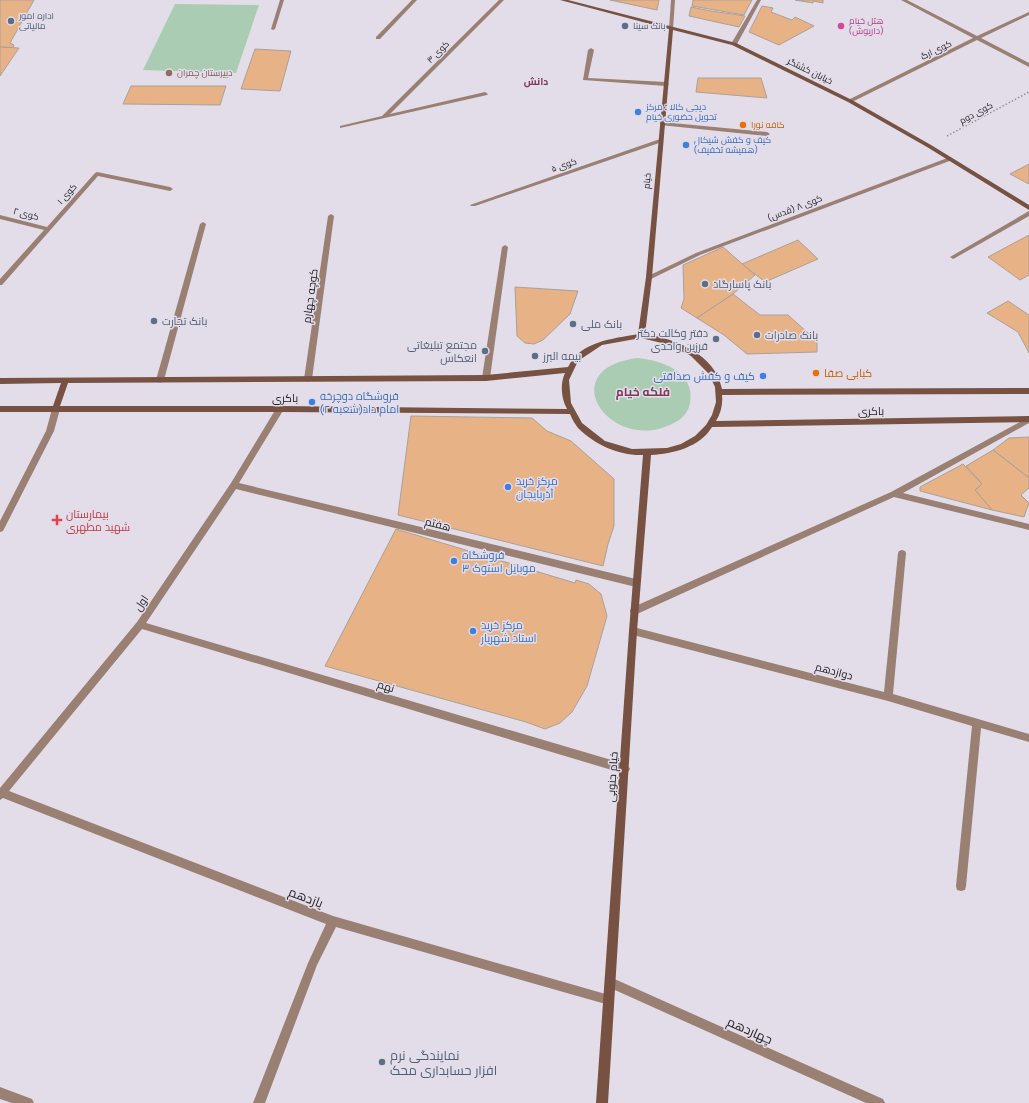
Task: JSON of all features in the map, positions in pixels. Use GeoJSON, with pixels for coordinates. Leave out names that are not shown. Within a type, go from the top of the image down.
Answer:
{"type":"FeatureCollection","features":[{"type":"Feature","properties":{"kind":"main road","name":"خیابان کشتگر"},"geometry":{"type":"LineString","coordinates":[[562,0],[734,44],[850,101],[929,146],[1029,208]]}},
{"type":"Feature","properties":{"kind":"main road","name":"خیام"},"geometry":{"type":"LineString","coordinates":[[641,336],[649,276],[671,28]]}},
{"type":"Feature","properties":{"kind":"main road"},"geometry":{"type":"LineString","coordinates":[[641,336],[659,339],[681,346],[700,359],[713,374],[720,392],[719,408],[712,424],[701,437],[686,446],[666,452],[647,453],[627,451],[603,443],[592,437],[578,425],[569,412],[564,398],[564,384],[568,370],[577,358],[589,348],[605,341],[622,337],[641,336]]}},
{"type":"Feature","properties":{"kind":"main road","name":"باکری"},"geometry":{"type":"LineString","coordinates":[[0,381],[486,378],[568,370]]}},
{"type":"Feature","properties":{"kind":"main road"},"geometry":{"type":"LineString","coordinates":[[56,409],[65,381]]}},
{"type":"Feature","properties":{"kind":"main road","name":"باکری"},"geometry":{"type":"LineString","coordinates":[[720,392],[1029,391]]}},
{"type":"Feature","properties":{"kind":"main road","name":"باکری"},"geometry":{"type":"LineString","coordinates":[[0,409],[280,409],[569,412]]}},
{"type":"Feature","properties":{"kind":"main road","name":"باکری"},"geometry":{"type":"LineString","coordinates":[[712,424],[1029,420]]}},
{"type":"Feature","properties":{"kind":"main road","name":"خیام جنوبی"},"geometry":{"type":"LineString","coordinates":[[602,1103],[625,769],[634,611],[647,453]]}},
{"type":"Feature","properties":{"kind":"street"},"geometry":{"type":"LineString","coordinates":[[273,29],[282,0]]}},
{"type":"Feature","properties":{"kind":"street"},"geometry":{"type":"LineString","coordinates":[[378,38],[415,0]]}},
{"type":"Feature","properties":{"kind":"street","name":"کوی ۳"},"geometry":{"type":"LineString","coordinates":[[385,116],[502,0]]}},
{"type":"Feature","properties":{"kind":"street"},"geometry":{"type":"LineString","coordinates":[[671,28],[673,0]]}},
{"type":"Feature","properties":{"kind":"street"},"geometry":{"type":"LineString","coordinates":[[734,44],[758,0]]}},
{"type":"Feature","properties":{"kind":"street"},"geometry":{"type":"LineString","coordinates":[[902,0],[1029,66]]}},
{"type":"Feature","properties":{"kind":"street","name":"کوی ارگ"},"geometry":{"type":"LineString","coordinates":[[850,101],[1029,14]]}},
{"type":"Feature","properties":{"kind":"street"},"geometry":{"type":"LineString","coordinates":[[591,50],[585,79],[666,84]]}},
{"type":"Feature","properties":{"kind":"street"},"geometry":{"type":"LineString","coordinates":[[342,127],[485,94]]}},
{"type":"Feature","properties":{"kind":"street"},"geometry":{"type":"LineString","coordinates":[[662,124],[768,134]]}},
{"type":"Feature","properties":{"kind":"street","name":"کوی ۵"},"geometry":{"type":"LineString","coordinates":[[473,205],[660,141]]}},
{"type":"Feature","properties":{"kind":"street","name":"کوی ۸ (قدس)"},"geometry":{"type":"LineString","coordinates":[[649,276],[698,254],[950,159]]}},
{"type":"Feature","properties":{"kind":"street","name":"کوی ۱"},"geometry":{"type":"LineString","coordinates":[[0,283],[97,174],[170,189]]}},
{"type":"Feature","properties":{"kind":"street"},"geometry":{"type":"LineString","coordinates":[[953,257],[1029,212]]}},
{"type":"Feature","properties":{"kind":"street","name":"کوچه چهارم"},"geometry":{"type":"LineString","coordinates":[[308,379],[331,216]]}},
{"type":"Feature","properties":{"kind":"street","name":"کوی ۲"},"geometry":{"type":"LineString","coordinates":[[0,217],[48,229]]}},
{"type":"Feature","properties":{"kind":"street"},"geometry":{"type":"LineString","coordinates":[[160,380],[203,224]]}},
{"type":"Feature","properties":{"kind":"street"},"geometry":{"type":"LineString","coordinates":[[486,378],[505,247]]}},
{"type":"Feature","properties":{"kind":"street"},"geometry":{"type":"LineString","coordinates":[[0,529],[50,431],[56,409]]}},
{"type":"Feature","properties":{"kind":"street","name":"اول"},"geometry":{"type":"LineString","coordinates":[[1,794],[140,625],[234,486],[280,409]]}},
{"type":"Feature","properties":{"kind":"street"},"geometry":{"type":"LineString","coordinates":[[634,611],[894,494],[1029,420]]}},
{"type":"Feature","properties":{"kind":"street","name":"هفتم"},"geometry":{"type":"LineString","coordinates":[[234,486],[636,583]]}},
{"type":"Feature","properties":{"kind":"street"},"geometry":{"type":"LineString","coordinates":[[894,494],[1029,527]]}},
{"type":"Feature","properties":{"kind":"street"},"geometry":{"type":"LineString","coordinates":[[888,697],[902,553]]}},
{"type":"Feature","properties":{"kind":"street","name":"نهم"},"geometry":{"type":"LineString","coordinates":[[140,625],[625,769]]}},
{"type":"Feature","properties":{"kind":"street","name":"دوازدهم"},"geometry":{"type":"LineString","coordinates":[[633,631],[888,697],[1029,738]]}},
{"type":"Feature","properties":{"kind":"street"},"geometry":{"type":"LineString","coordinates":[[961,886],[977,723]]}},
{"type":"Feature","properties":{"kind":"street","name":"یازدهم"},"geometry":{"type":"LineString","coordinates":[[1,794],[333,921],[609,1000]]}},
{"type":"Feature","properties":{"kind":"street"},"geometry":{"type":"LineString","coordinates":[[259,1103],[313,963],[333,921]]}},
{"type":"Feature","properties":{"kind":"street","name":"چهاردهم"},"geometry":{"type":"LineString","coordinates":[[610,982],[879,1103]]}},
{"type":"Feature","properties":{"kind":"street"},"geometry":{"type":"LineString","coordinates":[[0,1093],[28,1103]]}},
{"type":"Feature","properties":{"kind":"path","name":"کوی دوم"},"geometry":{"type":"LineString","coordinates":[[929,146],[1029,92]]}},
{"type":"Feature","properties":{"kind":"green space"},"geometry":{"type":"Polygon","coordinates":[[[175,4],[259,5],[236,73],[143,70],[175,4]]]}},
{"type":"Feature","properties":{"kind":"green space"},"geometry":{"type":"Polygon","coordinates":[[[637,358],[666,365],[675,370],[688,383],[690,403],[688,410],[679,420],[655,430],[633,429],[615,422],[601,409],[595,394],[597,379],[611,366],[637,358]]]}},
{"type":"Feature","properties":{"kind":"building","name":"اداره امور مالیاتی"},"geometry":{"type":"Polygon","coordinates":[[[0,0],[34,0],[10,43],[14,45],[13,48],[0,47],[0,0]]]}},
{"type":"Feature","properties":{"kind":"building"},"geometry":{"type":"Polygon","coordinates":[[[610,0],[659,0],[657,10],[610,0]]]}},
{"type":"Feature","properties":{"kind":"building"},"geometry":{"type":"Polygon","coordinates":[[[693,0],[752,0],[744,15],[692,6],[693,0]]]}},
{"type":"Feature","properties":{"kind":"building"},"geometry":{"type":"Polygon","coordinates":[[[795,0],[823,0],[823,3],[813,1],[813,3],[795,0]]]}},
{"type":"Feature","properties":{"kind":"building"},"geometry":{"type":"Polygon","coordinates":[[[762,6],[773,8],[771,12],[792,20],[795,17],[814,26],[779,45],[749,32],[762,6]]]}},
{"type":"Feature","properties":{"kind":"building"},"geometry":{"type":"Polygon","coordinates":[[[691,7],[745,16],[739,27],[689,16],[691,7]]]}},
{"type":"Feature","properties":{"kind":"building"},"geometry":{"type":"Polygon","coordinates":[[[0,47],[19,48],[0,76],[0,47]]]}},
{"type":"Feature","properties":{"kind":"building"},"geometry":{"type":"Polygon","coordinates":[[[255,49],[291,51],[280,91],[241,89],[255,49]]]}},
{"type":"Feature","properties":{"kind":"building"},"geometry":{"type":"Polygon","coordinates":[[[698,78],[761,78],[767,98],[696,92],[698,78]]]}},
{"type":"Feature","properties":{"kind":"building"},"geometry":{"type":"Polygon","coordinates":[[[131,86],[226,86],[220,105],[123,104],[131,86]]]}},
{"type":"Feature","properties":{"kind":"building"},"geometry":{"type":"Polygon","coordinates":[[[1029,164],[1029,184],[1010,174],[1029,164]]]}},
{"type":"Feature","properties":{"kind":"building"},"geometry":{"type":"Polygon","coordinates":[[[1029,235],[1029,275],[1020,280],[988,257],[1029,235]]]}},
{"type":"Feature","properties":{"kind":"building"},"geometry":{"type":"Polygon","coordinates":[[[798,240],[818,259],[765,282],[742,264],[798,240]]]}},
{"type":"Feature","properties":{"kind":"building"},"geometry":{"type":"Polygon","coordinates":[[[723,247],[755,275],[733,294],[697,318],[681,308],[684,299],[683,265],[723,247]]]}},
{"type":"Feature","properties":{"kind":"building"},"geometry":{"type":"Polygon","coordinates":[[[515,287],[578,291],[570,314],[543,340],[534,344],[525,343],[517,336],[515,287]]]}},
{"type":"Feature","properties":{"kind":"building"},"geometry":{"type":"Polygon","coordinates":[[[733,294],[760,315],[788,315],[817,341],[817,352],[747,354],[724,335],[697,318],[733,294]]]}},
{"type":"Feature","properties":{"kind":"building"},"geometry":{"type":"Polygon","coordinates":[[[1008,301],[1029,315],[1029,353],[1018,332],[987,313],[1008,301]]]}},
{"type":"Feature","properties":{"kind":"building","name":"مرکز خرید آذربایجان"},"geometry":{"type":"Polygon","coordinates":[[[411,416],[532,418],[547,431],[571,441],[614,479],[614,526],[603,566],[398,515],[411,416]]]}},
{"type":"Feature","properties":{"kind":"building"},"geometry":{"type":"Polygon","coordinates":[[[1029,437],[1029,478],[993,450],[1009,438],[1029,437]]]}},
{"type":"Feature","properties":{"kind":"building"},"geometry":{"type":"Polygon","coordinates":[[[993,450],[1029,478],[1029,488],[1021,495],[1029,503],[1024,517],[992,510],[975,490],[982,484],[966,466],[993,450]]]}},
{"type":"Feature","properties":{"kind":"building"},"geometry":{"type":"Polygon","coordinates":[[[963,464],[982,484],[975,490],[992,510],[920,491],[920,487],[963,464]]]}},
{"type":"Feature","properties":{"kind":"building","name":"مرکز خرید استاد شهریار"},"geometry":{"type":"Polygon","coordinates":[[[396,529],[575,583],[576,580],[589,584],[601,594],[607,616],[587,686],[572,712],[560,723],[545,729],[526,722],[325,666],[396,529]]]}},
{"type":"Feature","properties":{"kind":"place","name":"اداره امور مالیاتی"},"geometry":{"type":"Point","coordinates":[11,21]}},
{"type":"Feature","properties":{"kind":"place","name":"بانک سینا"},"geometry":{"type":"Point","coordinates":[625,26]}},
{"type":"Feature","properties":{"kind":"place","name":"هتل خیام (داریوش)"},"geometry":{"type":"Point","coordinates":[841,26]}},
{"type":"Feature","properties":{"kind":"place","name":"دبیرستان چمران"},"geometry":{"type":"Point","coordinates":[169,73]}},
{"type":"Feature","properties":{"kind":"place","name":"دیجی کالا : مرکز تحویل حضوری خیام"},"geometry":{"type":"Point","coordinates":[638,112]}},
{"type":"Feature","properties":{"kind":"place","name":"کافه نورا"},"geometry":{"type":"Point","coordinates":[743,125]}},
{"type":"Feature","properties":{"kind":"place","name":"کیف و کفش شیکال (همیشه تخفیف)"},"geometry":{"type":"Point","coordinates":[686,145]}},
{"type":"Feature","properties":{"kind":"place","name":"بانک پاسارگاد"},"geometry":{"type":"Point","coordinates":[705,284]}},
{"type":"Feature","properties":{"kind":"place","name":"بانک تجارت"},"geometry":{"type":"Point","coordinates":[154,321]}},
{"type":"Feature","properties":{"kind":"place","name":"بانک ملی"},"geometry":{"type":"Point","coordinates":[573,324]}},
{"type":"Feature","properties":{"kind":"place","name":"بانک صادرات"},"geometry":{"type":"Point","coordinates":[757,335]}},
{"type":"Feature","properties":{"kind":"place","name":"دفتر وکالت دکتر فرزین واحدی"},"geometry":{"type":"Point","coordinates":[716,339]}},
{"type":"Feature","properties":{"kind":"place","name":"مجتمع تبلیغاتی انعکاس"},"geometry":{"type":"Point","coordinates":[485,351]}},
{"type":"Feature","properties":{"kind":"place","name":"بیمه البرز"},"geometry":{"type":"Point","coordinates":[535,356]}},
{"type":"Feature","properties":{"kind":"place","name":"کبابی صفا"},"geometry":{"type":"Point","coordinates":[816,373]}},
{"type":"Feature","properties":{"kind":"place","name":"کیف و کفش صداقتی"},"geometry":{"type":"Point","coordinates":[763,376]}},
{"type":"Feature","properties":{"kind":"place","name":"فروشگاه دوچرخه امام داد(شعبه ۲)"},"geometry":{"type":"Point","coordinates":[312,402]}},
{"type":"Feature","properties":{"kind":"place","name":"مرکز خرید آذربایجان"},"geometry":{"type":"Point","coordinates":[508,487]}},
{"type":"Feature","properties":{"kind":"place","name":"بیمارستان شهید مطهری"},"geometry":{"type":"Point","coordinates":[57,520]}},
{"type":"Feature","properties":{"kind":"place","name":"فروشگاه موبایل استوک ۳"},"geometry":{"type":"Point","coordinates":[454,561]}},
{"type":"Feature","properties":{"kind":"place","name":"مرکز خرید استاد شهریار"},"geometry":{"type":"Point","coordinates":[473,631]}},
{"type":"Feature","properties":{"kind":"place","name":"نمایندگی نرم افزار حسابداری محک"},"geometry":{"type":"Point","coordinates":[382,1062]}},
{"type":"Feature","properties":{"kind":"district","name":"دانش"},"geometry":{"type":"Point","coordinates":[536,81]}},
{"type":"Feature","properties":{"kind":"district","name":"فلکه خیام"},"geometry":{"type":"Point","coordinates":[643,392]}}]}
